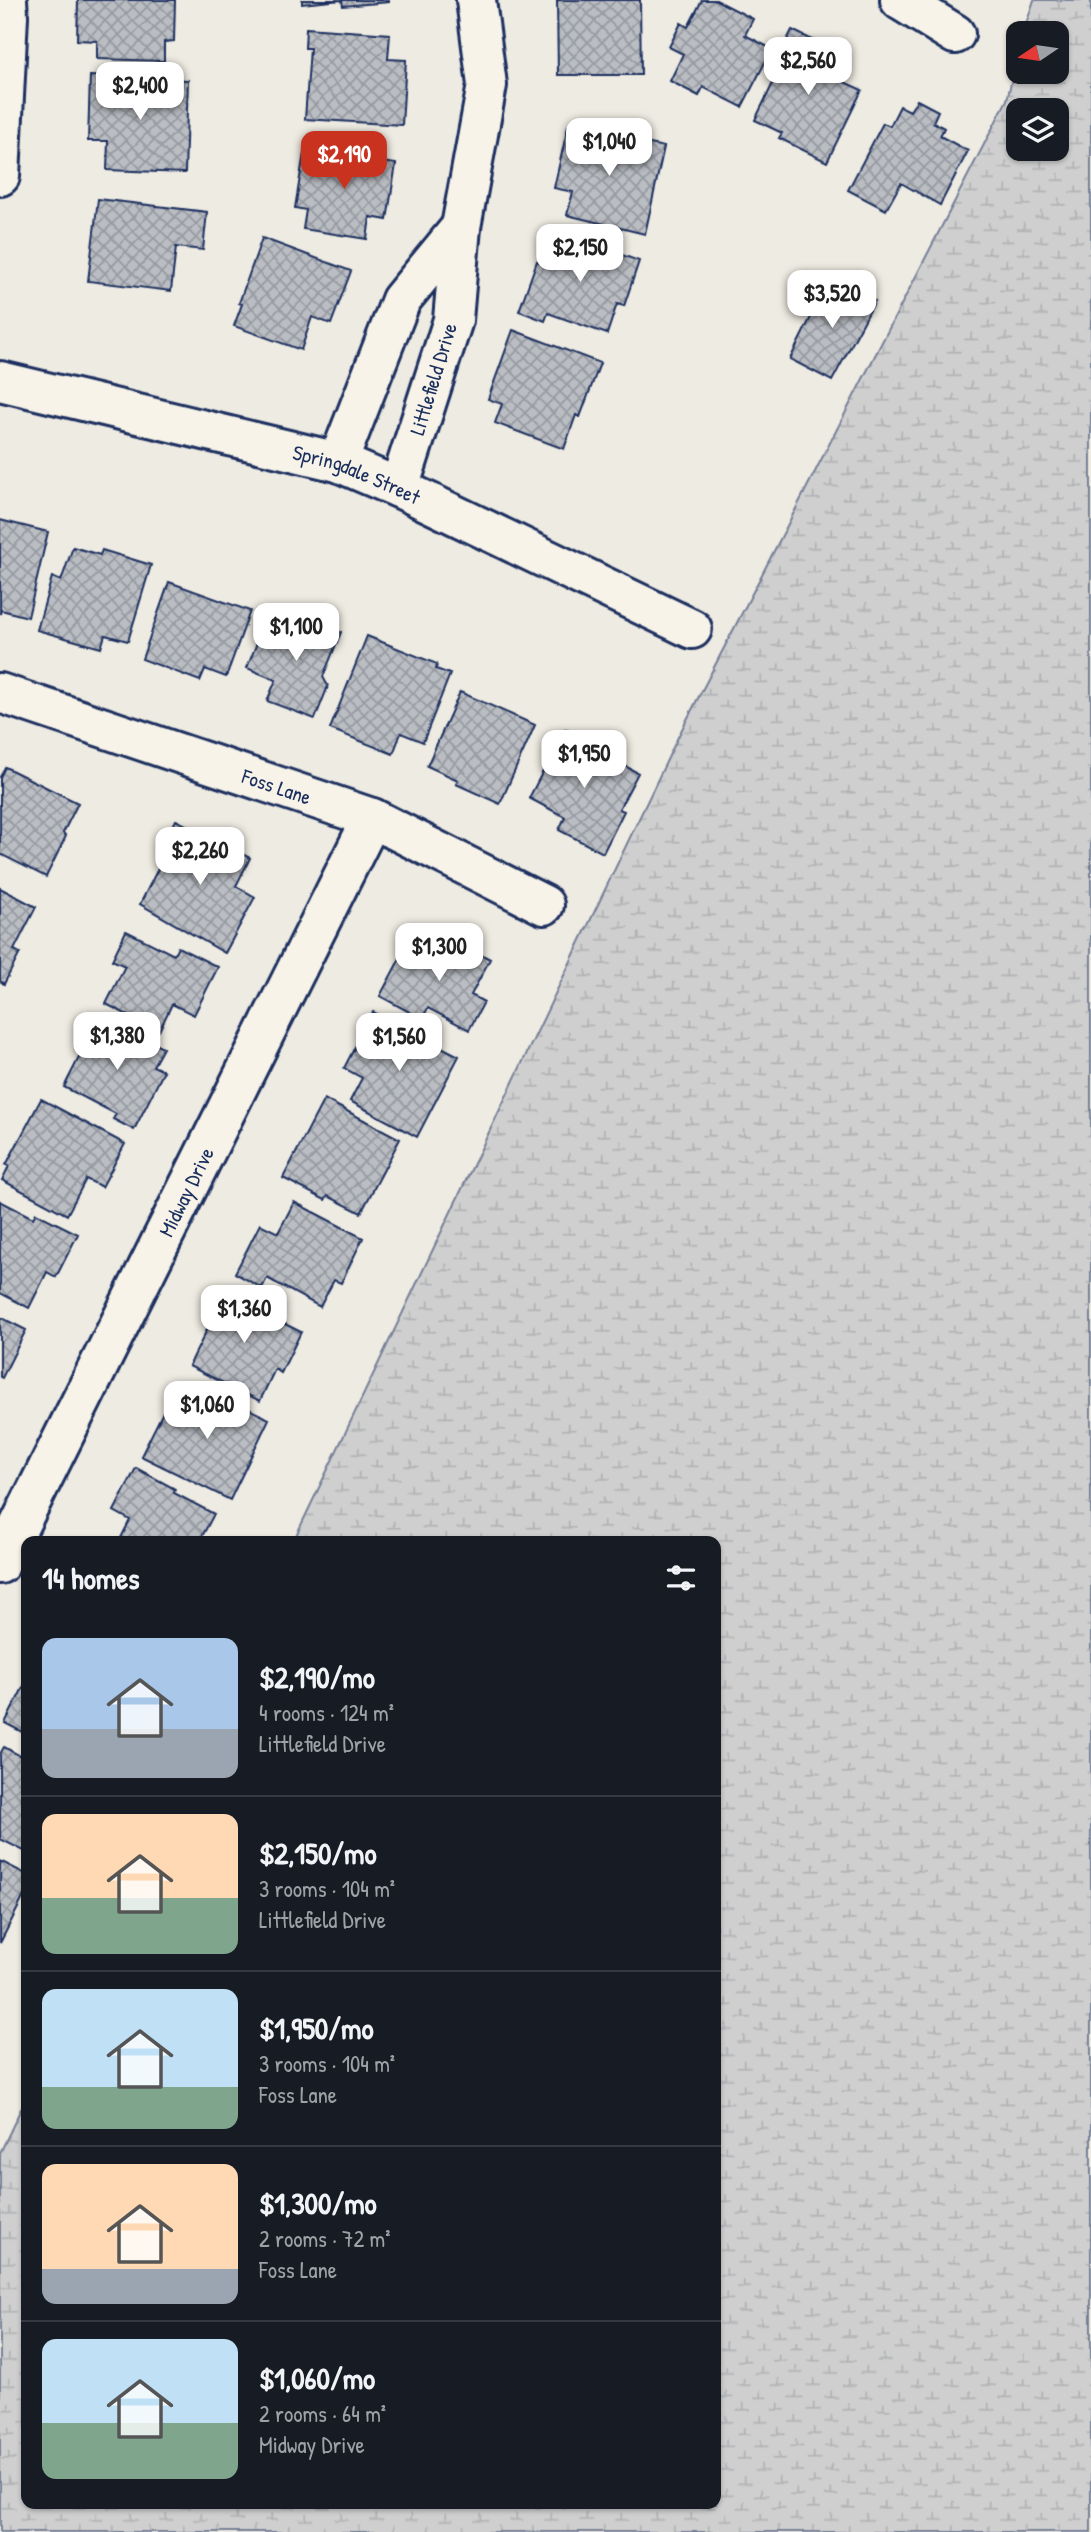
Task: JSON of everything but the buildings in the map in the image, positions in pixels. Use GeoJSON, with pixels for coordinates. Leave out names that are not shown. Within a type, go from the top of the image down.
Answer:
{"type":"FeatureCollection","features":[{"type":"Feature","properties":{"kind":"street"},"geometry":{"type":"LineString","coordinates":[[0,176],[7,0]]}},
{"type":"Feature","properties":{"kind":"street","name":"Littlefield Drive"},"geometry":{"type":"LineString","coordinates":[[398,488],[453,320],[461,227],[488,85],[476,0]]}},
{"type":"Feature","properties":{"kind":"street"},"geometry":{"type":"LineString","coordinates":[[900,0],[955,34]]}},
{"type":"Feature","properties":{"kind":"street","name":"Littlefield Drive"},"geometry":{"type":"LineString","coordinates":[[338,462],[401,300],[461,227]]}},
{"type":"Feature","properties":{"kind":"street","name":"Springdale Street"},"geometry":{"type":"LineString","coordinates":[[0,381],[338,462],[692,629]]}},
{"type":"Feature","properties":{"kind":"street","name":"Foss Lane"},"geometry":{"type":"LineString","coordinates":[[0,694],[372,818],[544,905]]}},
{"type":"Feature","properties":{"kind":"street","name":"Midway Drive"},"geometry":{"type":"LineString","coordinates":[[0,1564],[372,818]]}},
{"type":"Feature","properties":{"kind":"green space"},"geometry":{"type":"Polygon","coordinates":[[[1034,0],[1091,0],[1091,2532],[0,2532],[0,2153],[21,2109],[21,2509],[721,2509],[721,1536],[296,1536],[679,735],[1006,102],[1006,161],[1069,161],[1069,98],[1007,98],[1011,84],[1069,84],[1069,21],[1027,21],[1034,0]]]}}]}
